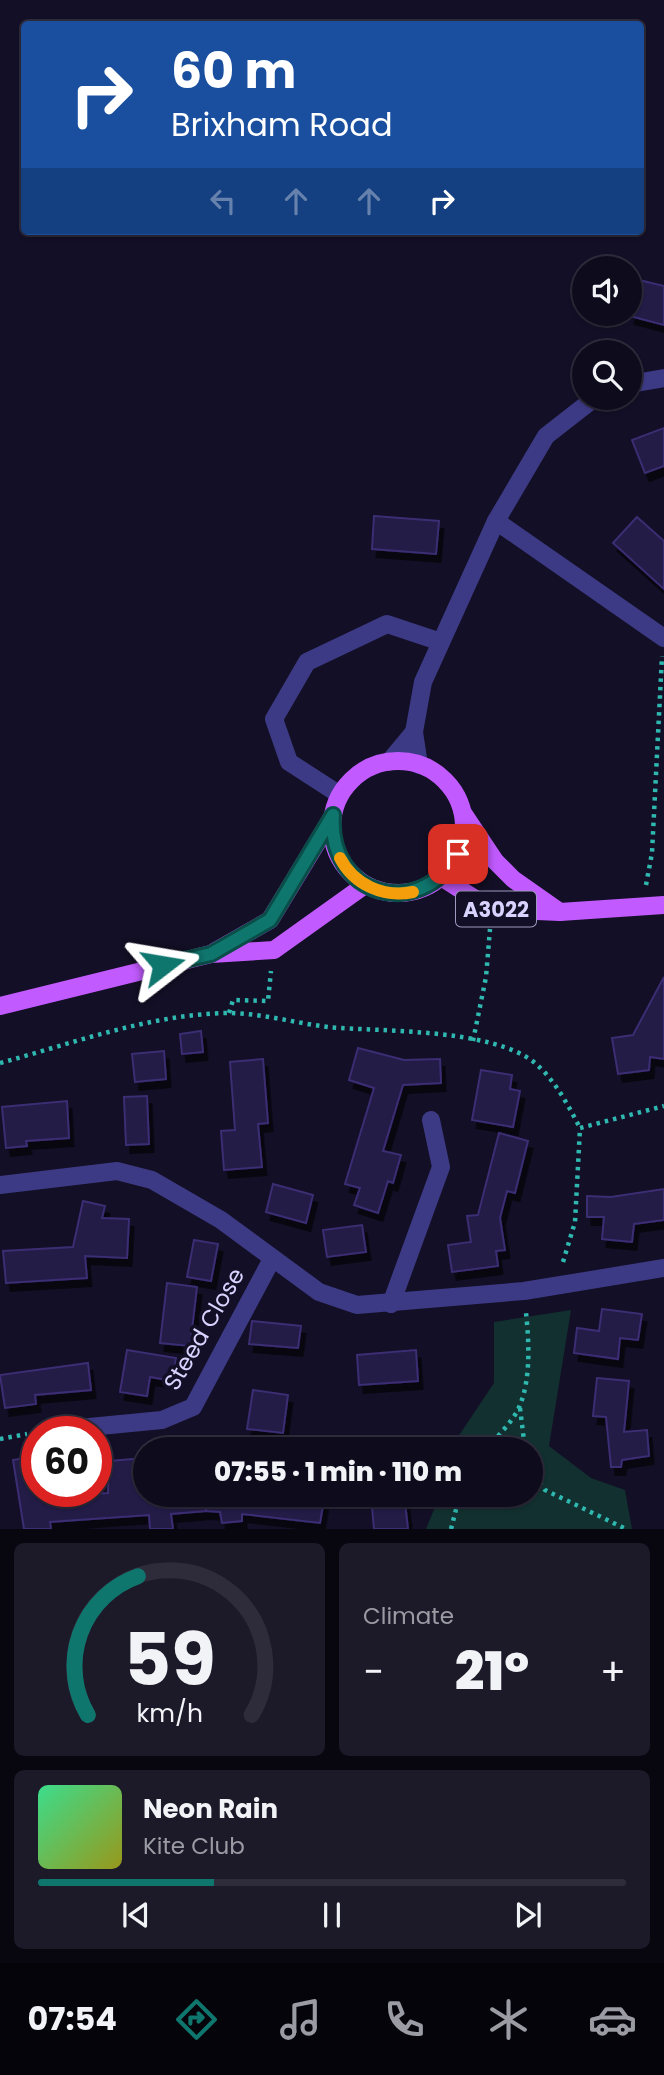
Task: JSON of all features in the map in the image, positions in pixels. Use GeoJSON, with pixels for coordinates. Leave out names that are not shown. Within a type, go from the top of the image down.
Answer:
{"type":"FeatureCollection","features":[{"type":"Feature","properties":{"kind":"main road","name":"A3022"},"geometry":{"type":"LineString","coordinates":[[389,762],[419,765],[446,782],[495,861],[513,879],[560,912]]}},
{"type":"Feature","properties":{"kind":"main road"},"geometry":{"type":"LineString","coordinates":[[211,954],[270,920],[333,815],[340,795],[363,771],[389,762]]}},
{"type":"Feature","properties":{"kind":"main road","name":"A3022"},"geometry":{"type":"LineString","coordinates":[[365,885],[377,890],[404,893],[430,885],[441,877],[451,867],[463,840],[462,811]]}},
{"type":"Feature","properties":{"kind":"main road"},"geometry":{"type":"LineString","coordinates":[[0,1006],[211,954],[274,950],[365,885],[347,869],[335,847],[333,815]]}},
{"type":"Feature","properties":{"kind":"main road","name":"A3022"},"geometry":{"type":"LineString","coordinates":[[441,877],[491,909],[560,912],[664,905]]}},
{"type":"Feature","properties":{"kind":"street"},"geometry":{"type":"LineString","coordinates":[[642,382],[664,378]]}},
{"type":"Feature","properties":{"kind":"street"},"geometry":{"type":"LineString","coordinates":[[419,765],[414,732],[423,682],[441,642],[496,521],[546,436],[579,410]]}},
{"type":"Feature","properties":{"kind":"street"},"geometry":{"type":"LineString","coordinates":[[496,521],[664,638]]}},
{"type":"Feature","properties":{"kind":"street"},"geometry":{"type":"LineString","coordinates":[[340,795],[289,762],[274,719],[307,662],[387,624],[441,642]]}},
{"type":"Feature","properties":{"kind":"street"},"geometry":{"type":"LineString","coordinates":[[389,762],[414,732]]}},
{"type":"Feature","properties":{"kind":"street"},"geometry":{"type":"LineString","coordinates":[[391,1304],[441,1167],[431,1120]]}},
{"type":"Feature","properties":{"kind":"street","name":"Steed Close"},"geometry":{"type":"LineString","coordinates":[[0,1185],[117,1171],[152,1180],[221,1220],[319,1292],[357,1305],[524,1291],[664,1273]]}},
{"type":"Feature","properties":{"kind":"street","name":"Steed Close"},"geometry":{"type":"LineString","coordinates":[[112,1425],[162,1420],[193,1408],[272,1259]]}},
{"type":"Feature","properties":{"kind":"path"},"geometry":{"type":"LineString","coordinates":[[642,907],[652,853],[664,638]]}},
{"type":"Feature","properties":{"kind":"path"},"geometry":{"type":"LineString","coordinates":[[229,1013],[233,1000],[268,1001],[274,950]]}},
{"type":"Feature","properties":{"kind":"path"},"geometry":{"type":"LineString","coordinates":[[473,1041],[486,977]]}},
{"type":"Feature","properties":{"kind":"path"},"geometry":{"type":"LineString","coordinates":[[0,1063],[151,1022],[229,1013],[327,1027],[453,1036],[509,1048],[535,1064],[564,1096],[580,1128],[575,1222],[556,1285]]}},
{"type":"Feature","properties":{"kind":"path"},"geometry":{"type":"LineString","coordinates":[[580,1128],[664,1106]]}},
{"type":"Feature","properties":{"kind":"path"},"geometry":{"type":"LineString","coordinates":[[524,1291],[528,1333],[525,1386],[520,1407],[524,1437]]}},
{"type":"Feature","properties":{"kind":"path"},"geometry":{"type":"LineString","coordinates":[[496,1437],[520,1407]]}},
{"type":"Feature","properties":{"kind":"path"},"geometry":{"type":"LineString","coordinates":[[0,1439],[21,1436]]}},
{"type":"Feature","properties":{"kind":"path"},"geometry":{"type":"LineString","coordinates":[[543,1487],[626,1529]]}},
{"type":"Feature","properties":{"kind":"path"},"geometry":{"type":"LineString","coordinates":[[451,1529],[457,1507]]}},
{"type":"Feature","properties":{"kind":"green space"},"geometry":{"type":"Polygon","coordinates":[[[571,1310],[549,1446],[591,1478],[625,1490],[632,1529],[426,1529],[435,1507],[543,1507],[543,1437],[458,1437],[494,1383],[494,1322],[571,1310]]]}},
{"type":"Feature","properties":{"kind":"building"},"geometry":{"type":"Polygon","coordinates":[[[642,281],[664,286],[664,325],[642,319],[642,281]]]}},
{"type":"Feature","properties":{"kind":"building"},"geometry":{"type":"Polygon","coordinates":[[[664,428],[664,466],[645,473],[632,440],[664,428]]]}},
{"type":"Feature","properties":{"kind":"building"},"geometry":{"type":"Polygon","coordinates":[[[374,516],[439,521],[436,554],[372,549],[374,516]]]}},
{"type":"Feature","properties":{"kind":"building"},"geometry":{"type":"Polygon","coordinates":[[[637,517],[664,541],[664,589],[613,543],[637,517]]]}},
{"type":"Feature","properties":{"kind":"building"},"geometry":{"type":"Polygon","coordinates":[[[664,977],[664,1059],[650,1057],[649,1070],[618,1074],[612,1038],[633,1035],[664,977]]]}},
{"type":"Feature","properties":{"kind":"building"},"geometry":{"type":"Polygon","coordinates":[[[201,1031],[203,1052],[182,1054],[180,1034],[201,1031]]]}},
{"type":"Feature","properties":{"kind":"building"},"geometry":{"type":"Polygon","coordinates":[[[358,1048],[404,1060],[440,1059],[441,1083],[403,1085],[383,1151],[401,1155],[393,1183],[388,1181],[378,1213],[354,1205],[360,1188],[345,1184],[374,1088],[349,1080],[358,1048]]]}},
{"type":"Feature","properties":{"kind":"building"},"geometry":{"type":"Polygon","coordinates":[[[164,1051],[166,1079],[135,1082],[132,1054],[164,1051]]]}},
{"type":"Feature","properties":{"kind":"building"},"geometry":{"type":"Polygon","coordinates":[[[263,1059],[268,1123],[258,1124],[262,1167],[224,1170],[221,1131],[235,1130],[230,1062],[263,1059]]]}},
{"type":"Feature","properties":{"kind":"building"},"geometry":{"type":"Polygon","coordinates":[[[481,1070],[512,1075],[510,1089],[520,1091],[513,1127],[472,1120],[481,1070]]]}},
{"type":"Feature","properties":{"kind":"building"},"geometry":{"type":"Polygon","coordinates":[[[147,1096],[149,1144],[126,1145],[124,1097],[147,1096]]]}},
{"type":"Feature","properties":{"kind":"building"},"geometry":{"type":"Polygon","coordinates":[[[67,1101],[69,1138],[26,1141],[27,1146],[6,1148],[2,1107],[67,1101]]]}},
{"type":"Feature","properties":{"kind":"building"},"geometry":{"type":"Polygon","coordinates":[[[499,1133],[528,1141],[515,1193],[507,1191],[500,1218],[505,1250],[496,1251],[498,1266],[452,1272],[448,1245],[471,1242],[467,1216],[478,1215],[499,1133]]]}},
{"type":"Feature","properties":{"kind":"building"},"geometry":{"type":"Polygon","coordinates":[[[273,1184],[313,1195],[306,1223],[266,1212],[273,1184]]]}},
{"type":"Feature","properties":{"kind":"building"},"geometry":{"type":"Polygon","coordinates":[[[664,1189],[664,1220],[634,1224],[632,1242],[602,1239],[604,1217],[587,1217],[587,1196],[611,1197],[664,1189]]]}},
{"type":"Feature","properties":{"kind":"building"},"geometry":{"type":"Polygon","coordinates":[[[83,1201],[105,1206],[102,1218],[129,1219],[127,1258],[85,1256],[87,1278],[6,1283],[3,1251],[73,1247],[83,1201]]]}},
{"type":"Feature","properties":{"kind":"building"},"geometry":{"type":"Polygon","coordinates":[[[362,1225],[366,1252],[327,1257],[323,1230],[362,1225]]]}},
{"type":"Feature","properties":{"kind":"building"},"geometry":{"type":"Polygon","coordinates":[[[194,1240],[218,1244],[211,1281],[187,1277],[194,1240]]]}},
{"type":"Feature","properties":{"kind":"building"},"geometry":{"type":"Polygon","coordinates":[[[167,1283],[197,1287],[190,1346],[160,1343],[167,1283]]]}},
{"type":"Feature","properties":{"kind":"building"},"geometry":{"type":"Polygon","coordinates":[[[602,1309],[642,1314],[638,1340],[620,1338],[618,1359],[574,1353],[577,1328],[599,1331],[602,1309]]]}},
{"type":"Feature","properties":{"kind":"building"},"geometry":{"type":"Polygon","coordinates":[[[252,1321],[301,1326],[298,1348],[249,1344],[252,1321]]]}},
{"type":"Feature","properties":{"kind":"building"},"geometry":{"type":"Polygon","coordinates":[[[127,1350],[176,1358],[173,1381],[150,1377],[147,1396],[120,1392],[127,1350]]]}},
{"type":"Feature","properties":{"kind":"building"},"geometry":{"type":"Polygon","coordinates":[[[416,1350],[418,1381],[359,1385],[357,1355],[416,1350]]]}},
{"type":"Feature","properties":{"kind":"building"},"geometry":{"type":"Polygon","coordinates":[[[88,1363],[91,1390],[35,1395],[36,1404],[5,1408],[0,1375],[88,1363]]]}},
{"type":"Feature","properties":{"kind":"building"},"geometry":{"type":"Polygon","coordinates":[[[597,1378],[629,1381],[624,1432],[647,1430],[649,1456],[622,1460],[621,1467],[611,1467],[606,1417],[593,1416],[597,1378]]]}},
{"type":"Feature","properties":{"kind":"building"},"geometry":{"type":"Polygon","coordinates":[[[253,1390],[288,1395],[283,1433],[247,1429],[253,1390]]]}},
{"type":"Feature","properties":{"kind":"building"},"geometry":{"type":"Polygon","coordinates":[[[21,1459],[21,1507],[112,1507],[112,1461],[133,1459],[133,1507],[206,1507],[206,1511],[171,1514],[173,1529],[150,1529],[149,1515],[50,1522],[51,1529],[24,1529],[13,1460],[21,1459]]]}},
{"type":"Feature","properties":{"kind":"building"},"geometry":{"type":"Polygon","coordinates":[[[206,1507],[323,1507],[320,1523],[242,1514],[242,1521],[222,1523],[220,1512],[206,1511],[206,1507]]]}},
{"type":"Feature","properties":{"kind":"building"},"geometry":{"type":"Polygon","coordinates":[[[372,1507],[405,1507],[408,1529],[374,1529],[372,1507]]]}},
{"type":"Feature","properties":{"kind":"slow traffic"},"geometry":{"type":"LineString","coordinates":[[340,858],[352,875],[365,885],[391,893],[413,892]]}},
{"type":"Feature","properties":{"kind":"route"},"geometry":{"type":"LineString","coordinates":[[163,965],[211,954],[270,920],[333,815],[335,847],[342,862],[352,875],[377,890],[391,893],[418,891],[441,877],[458,854]]}}]}
